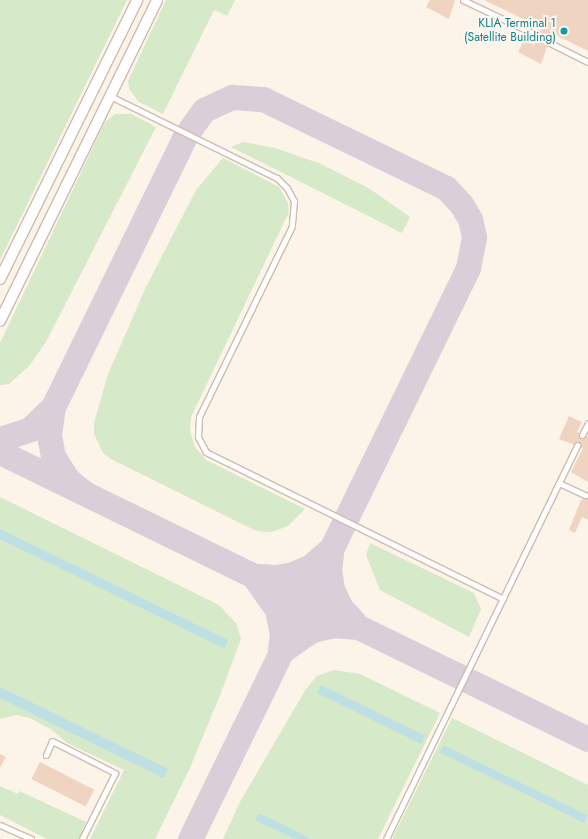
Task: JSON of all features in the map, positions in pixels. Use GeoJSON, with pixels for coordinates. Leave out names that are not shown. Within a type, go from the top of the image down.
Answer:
{"type":"FeatureCollection","features":[{"type":"Feature","properties":{"kind":"street"},"geometry":{"type":"LineString","coordinates":[[0,279],[137,0]]}},
{"type":"Feature","properties":{"kind":"street"},"geometry":{"type":"LineString","coordinates":[[0,321],[157,0]]}},
{"type":"Feature","properties":{"kind":"lane"},"geometry":{"type":"LineString","coordinates":[[463,0],[538,36]]}},
{"type":"Feature","properties":{"kind":"lane"},"geometry":{"type":"LineString","coordinates":[[548,42],[588,62]]}},
{"type":"Feature","properties":{"kind":"lane"},"geometry":{"type":"LineString","coordinates":[[110,96],[277,178],[288,188],[294,202],[292,226],[199,417],[198,437],[206,452],[502,599]]}},
{"type":"Feature","properties":{"kind":"lane"},"geometry":{"type":"LineString","coordinates":[[582,435],[588,423]]}},
{"type":"Feature","properties":{"kind":"lane"},"geometry":{"type":"LineString","coordinates":[[386,839],[578,445]]}},
{"type":"Feature","properties":{"kind":"lane"},"geometry":{"type":"LineString","coordinates":[[559,483],[585,495]]}},
{"type":"Feature","properties":{"kind":"lane"},"geometry":{"type":"LineString","coordinates":[[46,755],[52,741],[115,773],[82,839]]}},
{"type":"Feature","properties":{"kind":"lane"},"geometry":{"type":"LineString","coordinates":[[0,825],[31,839]]}},
{"type":"Feature","properties":{"kind":"green space"},"geometry":{"type":"Polygon","coordinates":[[[0,0],[127,0],[0,260],[0,0]]]}},
{"type":"Feature","properties":{"kind":"green space"},"geometry":{"type":"Polygon","coordinates":[[[166,0],[235,0],[227,16],[214,10],[163,114],[139,102],[129,89],[128,81],[166,0]]]}},
{"type":"Feature","properties":{"kind":"green space"},"geometry":{"type":"Polygon","coordinates":[[[115,114],[131,114],[156,127],[46,342],[29,366],[9,384],[0,385],[0,343],[105,122],[115,114]]]}},
{"type":"Feature","properties":{"kind":"green space"},"geometry":{"type":"Polygon","coordinates":[[[243,142],[275,148],[321,164],[370,189],[410,217],[402,233],[231,147],[243,142]]]}},
{"type":"Feature","properties":{"kind":"green space"},"geometry":{"type":"Polygon","coordinates":[[[223,158],[279,187],[288,203],[289,212],[191,417],[190,431],[195,447],[206,460],[305,509],[288,526],[272,532],[257,531],[111,459],[103,453],[94,434],[94,423],[108,374],[146,287],[196,190],[223,158]]]}},
{"type":"Feature","properties":{"kind":"green space"},"geometry":{"type":"Polygon","coordinates":[[[0,497],[219,605],[236,623],[241,639],[221,693],[189,770],[155,839],[90,839],[124,770],[67,743],[52,730],[30,718],[17,715],[0,719],[0,497]]]}},
{"type":"Feature","properties":{"kind":"green space"},"geometry":{"type":"Polygon","coordinates":[[[370,543],[474,593],[481,609],[469,637],[380,590],[366,555],[370,543]]]}},
{"type":"Feature","properties":{"kind":"green space"},"geometry":{"type":"Polygon","coordinates":[[[334,670],[360,674],[440,713],[378,839],[223,839],[241,800],[306,689],[317,676],[334,670]]]}},
{"type":"Feature","properties":{"kind":"green space"},"geometry":{"type":"Polygon","coordinates":[[[452,718],[588,785],[588,839],[392,839],[452,718]]]}},
{"type":"Feature","properties":{"kind":"green space"},"geometry":{"type":"Polygon","coordinates":[[[0,786],[18,794],[19,791],[86,822],[79,839],[47,839],[0,815],[0,786]]]}},
{"type":"Feature","properties":{"kind":"water"},"geometry":{"type":"Polygon","coordinates":[[[0,529],[228,640],[224,648],[0,539],[0,529]]]}},
{"type":"Feature","properties":{"kind":"water"},"geometry":{"type":"Polygon","coordinates":[[[321,685],[425,736],[421,744],[317,693],[321,685]]]}},
{"type":"Feature","properties":{"kind":"water"},"geometry":{"type":"Polygon","coordinates":[[[0,687],[168,769],[164,778],[0,698],[0,687]]]}},
{"type":"Feature","properties":{"kind":"water"},"geometry":{"type":"Polygon","coordinates":[[[443,745],[588,816],[584,823],[439,752],[443,745]]]}},
{"type":"Feature","properties":{"kind":"water"},"geometry":{"type":"Polygon","coordinates":[[[259,813],[312,839],[295,839],[255,820],[259,813]]]}},
{"type":"Feature","properties":{"kind":"building","name":"KLIA Terminal 1 (Satellite Building)"},"geometry":{"type":"Polygon","coordinates":[[[430,0],[455,0],[449,19],[426,7],[430,0]]]}},
{"type":"Feature","properties":{"kind":"building","name":"KLIA Terminal 1 (Satellite Building)"},"geometry":{"type":"Polygon","coordinates":[[[484,0],[588,0],[588,51],[552,33],[541,64],[518,52],[524,40],[534,45],[542,28],[484,0]]]}},
{"type":"Feature","properties":{"kind":"building"},"geometry":{"type":"Polygon","coordinates":[[[569,416],[582,422],[577,432],[588,437],[588,482],[571,472],[583,448],[559,439],[569,416]]]}},
{"type":"Feature","properties":{"kind":"building"},"geometry":{"type":"Polygon","coordinates":[[[588,491],[588,520],[582,517],[575,533],[569,530],[580,502],[588,491]]]}},
{"type":"Feature","properties":{"kind":"building"},"geometry":{"type":"Polygon","coordinates":[[[0,754],[6,757],[0,768],[0,754]]]}},
{"type":"Feature","properties":{"kind":"building"},"geometry":{"type":"Polygon","coordinates":[[[40,762],[94,790],[86,807],[31,779],[40,762]]]}},
{"type":"Feature","properties":{"kind":"taxiway"},"geometry":{"type":"LineString","coordinates":[[83,492],[68,480],[53,456],[49,435],[53,407],[185,136],[204,110],[232,97],[263,99],[446,188],[461,204],[470,219],[474,237],[468,268],[190,839]]}},
{"type":"Feature","properties":{"kind":"taxiway"},"geometry":{"type":"LineString","coordinates":[[0,439],[30,429],[53,407]]}},
{"type":"Feature","properties":{"kind":"taxiway"},"geometry":{"type":"LineString","coordinates":[[0,452],[588,739]]}},
{"type":"Feature","properties":{"kind":"taxiway"},"geometry":{"type":"LineString","coordinates":[[258,576],[276,577],[293,574],[311,566],[328,551]]}},
{"type":"Feature","properties":{"kind":"taxiway"},"geometry":{"type":"LineString","coordinates":[[331,554],[329,570],[332,589],[341,608],[354,622]]}},
{"type":"Feature","properties":{"kind":"taxiway"},"geometry":{"type":"LineString","coordinates":[[255,578],[277,609],[282,635],[280,649]]}},
{"type":"Feature","properties":{"kind":"taxiway"},"geometry":{"type":"LineString","coordinates":[[283,650],[312,630],[333,625],[354,627]]}},
{"type":"Feature","properties":{"kind":"place","name":"KLIA Terminal 1 (Satellite Building)"},"geometry":{"type":"Point","coordinates":[564,31]}}]}
